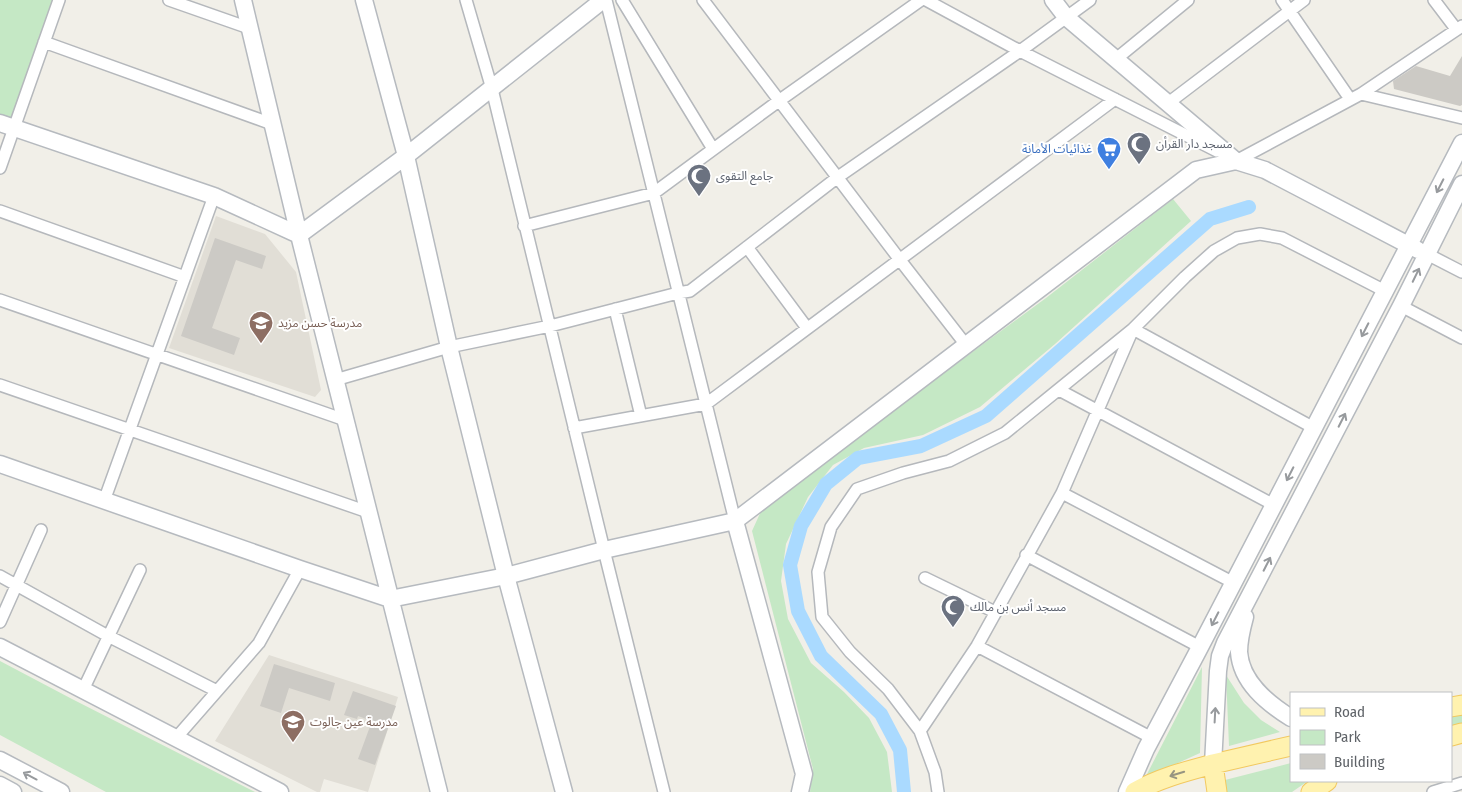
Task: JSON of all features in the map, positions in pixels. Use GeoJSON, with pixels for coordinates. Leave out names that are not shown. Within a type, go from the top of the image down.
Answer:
{"type":"FeatureCollection","features":[{"type":"Feature","properties":{"kind":"main road"},"geometry":{"type":"LineString","coordinates":[[243,0],[299,235],[439,792]]}},
{"type":"Feature","properties":{"kind":"main road"},"geometry":{"type":"LineString","coordinates":[[364,0],[406,156],[448,347],[506,576],[564,792]]}},
{"type":"Feature","properties":{"kind":"main road"},"geometry":{"type":"LineString","coordinates":[[299,235],[406,156],[604,0]]}},
{"type":"Feature","properties":{"kind":"main road"},"geometry":{"type":"LineString","coordinates":[[1053,0],[1066,17],[1236,161],[1265,170],[1426,254]]}},
{"type":"Feature","properties":{"kind":"main road"},"geometry":{"type":"LineString","coordinates":[[7,125],[214,196],[299,235]]}},
{"type":"Feature","properties":{"kind":"main road"},"geometry":{"type":"LineString","coordinates":[[1127,792],[1152,738],[1462,143]]}},
{"type":"Feature","properties":{"kind":"main road"},"geometry":{"type":"LineString","coordinates":[[0,464],[390,599],[506,576],[604,550],[735,521],[1196,170],[1236,161]]}},
{"type":"Feature","properties":{"kind":"main road"},"geometry":{"type":"LineString","coordinates":[[1217,792],[1213,764],[1218,671],[1220,656],[1225,643],[1401,306],[1426,254],[1456,209],[1462,184]]}},
{"type":"Feature","properties":{"kind":"main road"},"geometry":{"type":"LineString","coordinates":[[735,521],[804,774],[800,792]]}},
{"type":"Feature","properties":{"kind":"main road"},"geometry":{"type":"LineString","coordinates":[[1250,596],[1241,632],[1239,652],[1242,668],[1257,690],[1276,709],[1290,717]]}},
{"type":"Feature","properties":{"kind":"main road"},"geometry":{"type":"LineString","coordinates":[[0,647],[280,792]]}},
{"type":"Feature","properties":{"kind":"main road"},"geometry":{"type":"LineString","coordinates":[[1135,792],[1145,786],[1170,777],[1213,764],[1290,746]]}},
{"type":"Feature","properties":{"kind":"main road"},"geometry":{"type":"LineString","coordinates":[[0,760],[61,792]]}},
{"type":"Feature","properties":{"kind":"main road"},"geometry":{"type":"LineString","coordinates":[[1312,792],[1327,782]]}},
{"type":"Feature","properties":{"kind":"main road"},"geometry":{"type":"LineString","coordinates":[[0,785],[13,792]]}},
{"type":"Feature","properties":{"kind":"street"},"geometry":{"type":"LineString","coordinates":[[0,168],[7,125],[44,42],[59,0]]}},
{"type":"Feature","properties":{"kind":"street"},"geometry":{"type":"LineString","coordinates":[[170,0],[249,28]]}},
{"type":"Feature","properties":{"kind":"street"},"geometry":{"type":"LineString","coordinates":[[466,0],[492,89],[664,792]]}},
{"type":"Feature","properties":{"kind":"street"},"geometry":{"type":"LineString","coordinates":[[604,0],[735,521]]}},
{"type":"Feature","properties":{"kind":"street"},"geometry":{"type":"LineString","coordinates":[[622,0],[713,149]]}},
{"type":"Feature","properties":{"kind":"street"},"geometry":{"type":"LineString","coordinates":[[704,0],[966,345]]}},
{"type":"Feature","properties":{"kind":"street"},"geometry":{"type":"LineString","coordinates":[[524,226],[654,193],[780,100],[921,0]]}},
{"type":"Feature","properties":{"kind":"street"},"geometry":{"type":"LineString","coordinates":[[926,0],[1020,51],[1236,161],[1355,96],[1459,27],[1434,0]]}},
{"type":"Feature","properties":{"kind":"street"},"geometry":{"type":"LineString","coordinates":[[335,380],[448,347],[550,326],[690,291],[838,178],[1090,0]]}},
{"type":"Feature","properties":{"kind":"street"},"geometry":{"type":"LineString","coordinates":[[1116,58],[1188,0]]}},
{"type":"Feature","properties":{"kind":"street"},"geometry":{"type":"LineString","coordinates":[[1282,0],[1355,96],[1462,118]]}},
{"type":"Feature","properties":{"kind":"street"},"geometry":{"type":"LineString","coordinates":[[1167,104],[1304,0]]}},
{"type":"Feature","properties":{"kind":"street"},"geometry":{"type":"LineString","coordinates":[[44,42],[272,124]]}},
{"type":"Feature","properties":{"kind":"street"},"geometry":{"type":"LineString","coordinates":[[574,428],[706,404],[1115,99]]}},
{"type":"Feature","properties":{"kind":"street"},"geometry":{"type":"LineString","coordinates":[[104,501],[214,196]]}},
{"type":"Feature","properties":{"kind":"street"},"geometry":{"type":"LineString","coordinates":[[0,211],[185,277]]}},
{"type":"Feature","properties":{"kind":"street"},"geometry":{"type":"LineString","coordinates":[[938,792],[935,772],[920,732],[888,689],[850,652],[822,617],[818,572],[831,527],[858,489],[903,473],[949,461],[1005,433],[1133,329],[1214,251],[1237,238],[1260,234],[1282,238],[1385,291]]}},
{"type":"Feature","properties":{"kind":"street"},"geometry":{"type":"LineString","coordinates":[[747,247],[808,328]]}},
{"type":"Feature","properties":{"kind":"street"},"geometry":{"type":"LineString","coordinates":[[1426,254],[1462,272]]}},
{"type":"Feature","properties":{"kind":"street"},"geometry":{"type":"LineString","coordinates":[[0,300],[345,420]]}},
{"type":"Feature","properties":{"kind":"street"},"geometry":{"type":"LineString","coordinates":[[1401,306],[1462,338]]}},
{"type":"Feature","properties":{"kind":"street"},"geometry":{"type":"LineString","coordinates":[[615,309],[641,416]]}},
{"type":"Feature","properties":{"kind":"street"},"geometry":{"type":"LineString","coordinates":[[920,732],[977,646],[1062,493],[1133,329]]}},
{"type":"Feature","properties":{"kind":"street"},"geometry":{"type":"LineString","coordinates":[[1133,329],[1314,428]]}},
{"type":"Feature","properties":{"kind":"street"},"geometry":{"type":"LineString","coordinates":[[0,385],[368,512]]}},
{"type":"Feature","properties":{"kind":"street"},"geometry":{"type":"LineString","coordinates":[[1059,390],[1274,505]]}},
{"type":"Feature","properties":{"kind":"street"},"geometry":{"type":"LineString","coordinates":[[1062,493],[1234,583]]}},
{"type":"Feature","properties":{"kind":"street"},"geometry":{"type":"LineString","coordinates":[[0,622],[41,530]]}},
{"type":"Feature","properties":{"kind":"street"},"geometry":{"type":"LineString","coordinates":[[1026,555],[1200,647]]}},
{"type":"Feature","properties":{"kind":"street"},"geometry":{"type":"LineString","coordinates":[[176,738],[259,643],[300,569]]}},
{"type":"Feature","properties":{"kind":"street"},"geometry":{"type":"LineString","coordinates":[[83,690],[140,570]]}},
{"type":"Feature","properties":{"kind":"street"},"geometry":{"type":"LineString","coordinates":[[0,576],[108,636],[217,691]]}},
{"type":"Feature","properties":{"kind":"street"},"geometry":{"type":"LineString","coordinates":[[925,578],[995,612]]}},
{"type":"Feature","properties":{"kind":"street"},"geometry":{"type":"LineString","coordinates":[[977,646],[1152,738]]}},
{"type":"Feature","properties":{"kind":"street"},"geometry":{"type":"LineString","coordinates":[[1433,792],[1462,783]]}},
{"type":"Feature","properties":{"kind":"shaded area"},"geometry":{"type":"Polygon","coordinates":[[[216,216],[265,234],[296,272],[321,390],[315,397],[169,348],[216,216]]]}},
{"type":"Feature","properties":{"kind":"shaded area"},"geometry":{"type":"Polygon","coordinates":[[[269,655],[398,697],[368,792],[324,779],[320,792],[317,792],[215,741],[269,655]]]}},
{"type":"Feature","properties":{"kind":"green space"},"geometry":{"type":"Polygon","coordinates":[[[0,0],[54,0],[11,119],[0,115],[0,0]]]}},
{"type":"Feature","properties":{"kind":"green space"},"geometry":{"type":"Polygon","coordinates":[[[1173,199],[1191,221],[1055,344],[980,407],[923,435],[864,448],[833,465],[808,497],[786,544],[781,581],[788,619],[811,663],[844,692],[869,718],[887,752],[892,792],[810,792],[813,769],[752,531],[762,509],[851,441],[1046,298],[1173,199]]]}},
{"type":"Feature","properties":{"kind":"green space"},"geometry":{"type":"Polygon","coordinates":[[[0,661],[255,792],[106,792],[0,735],[0,661]]]}},
{"type":"Feature","properties":{"kind":"green space"},"geometry":{"type":"Polygon","coordinates":[[[1202,667],[1200,753],[1145,778],[1202,667]]]}},
{"type":"Feature","properties":{"kind":"green space"},"geometry":{"type":"Polygon","coordinates":[[[1226,675],[1244,703],[1261,720],[1280,732],[1229,746],[1226,675]]]}},
{"type":"Feature","properties":{"kind":"green space"},"geometry":{"type":"Polygon","coordinates":[[[1462,712],[1462,724],[1452,727],[1452,715],[1462,712]]]}},
{"type":"Feature","properties":{"kind":"green space"},"geometry":{"type":"Polygon","coordinates":[[[1290,763],[1290,782],[1307,782],[1292,792],[1227,792],[1225,780],[1290,763]]]}},
{"type":"Feature","properties":{"kind":"building"},"geometry":{"type":"Polygon","coordinates":[[[1462,56],[1462,105],[1460,106],[1394,89],[1393,81],[1416,66],[1450,76],[1462,56]]]}},
{"type":"Feature","properties":{"kind":"building"},"geometry":{"type":"Polygon","coordinates":[[[215,238],[266,256],[262,269],[236,260],[212,328],[240,338],[234,355],[181,336],[215,238]]]}},
{"type":"Feature","properties":{"kind":"building"},"geometry":{"type":"Polygon","coordinates":[[[274,664],[335,683],[330,701],[289,688],[281,713],[260,706],[274,664]]]}},
{"type":"Feature","properties":{"kind":"building"},"geometry":{"type":"Polygon","coordinates":[[[353,691],[396,706],[375,765],[358,759],[372,721],[358,716],[357,719],[344,715],[353,691]]]}},
{"type":"Feature","properties":{"kind":"waterway"},"geometry":{"type":"LineString","coordinates":[[904,792],[900,750],[881,714],[821,656],[798,611],[790,565],[801,526],[826,484],[858,458],[921,446],[986,416],[1210,219],[1249,207]]}},
{"type":"Feature","properties":{"kind":"place","name":"مسجد دار القرأن"},"geometry":{"type":"Point","coordinates":[1139,165]}},
{"type":"Feature","properties":{"kind":"place","name":"غذائيات الأمانة"},"geometry":{"type":"Point","coordinates":[1109,170]}},
{"type":"Feature","properties":{"kind":"place","name":"جامع التقوى"},"geometry":{"type":"Point","coordinates":[699,197]}},
{"type":"Feature","properties":{"kind":"place","name":"مدرسة حسن مزيد"},"geometry":{"type":"Point","coordinates":[261,344]}},
{"type":"Feature","properties":{"kind":"place","name":"مسجد أنس بن مالك"},"geometry":{"type":"Point","coordinates":[953,628]}},
{"type":"Feature","properties":{"kind":"place","name":"مدرسة عين جالوت"},"geometry":{"type":"Point","coordinates":[293,743]}}]}
